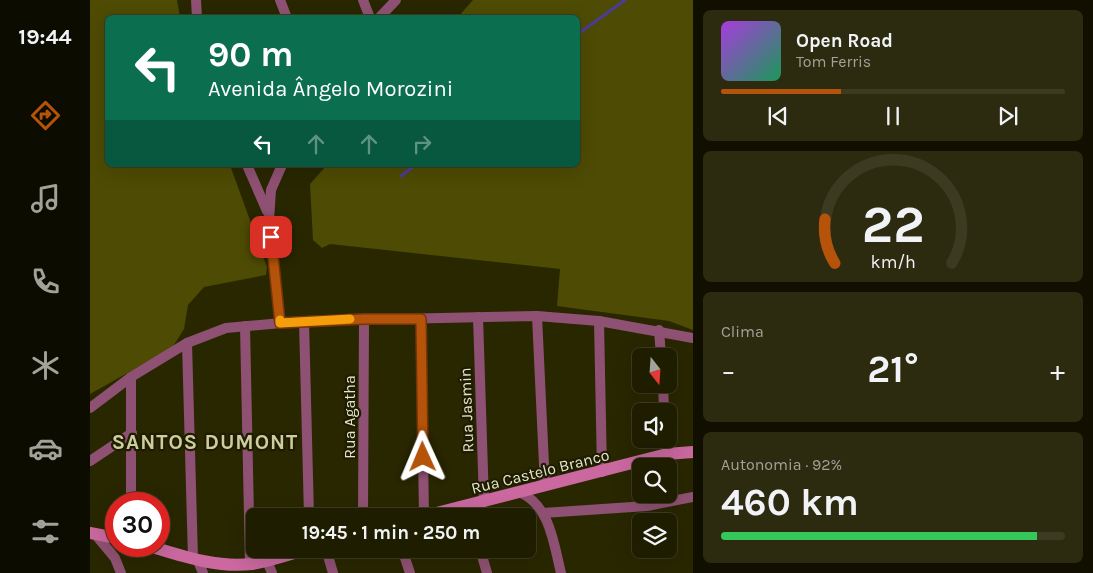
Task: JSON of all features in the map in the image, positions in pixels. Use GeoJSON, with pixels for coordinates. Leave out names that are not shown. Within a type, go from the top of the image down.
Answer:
{"type":"FeatureCollection","features":[{"type":"Feature","properties":{"kind":"street"},"geometry":{"type":"LineString","coordinates":[[196,0],[197,15]]}},
{"type":"Feature","properties":{"kind":"street"},"geometry":{"type":"LineString","coordinates":[[280,0],[286,15]]}},
{"type":"Feature","properties":{"kind":"street"},"geometry":{"type":"LineString","coordinates":[[363,0],[369,15]]}},
{"type":"Feature","properties":{"kind":"street"},"geometry":{"type":"LineString","coordinates":[[381,15],[396,0]]}},
{"type":"Feature","properties":{"kind":"street"},"geometry":{"type":"LineString","coordinates":[[248,167],[269,220]]}},
{"type":"Feature","properties":{"kind":"street"},"geometry":{"type":"LineString","coordinates":[[280,323],[269,220],[271,190],[281,167]]}},
{"type":"Feature","properties":{"kind":"street"},"geometry":{"type":"LineString","coordinates":[[537,316],[545,486]]}},
{"type":"Feature","properties":{"kind":"street"},"geometry":{"type":"LineString","coordinates":[[90,408],[131,377],[186,343],[218,330],[245,326],[304,321],[537,316],[599,321],[659,330],[693,338]]}},
{"type":"Feature","properties":{"kind":"street","name":"Rua Jasmin"},"geometry":{"type":"LineString","coordinates":[[478,318],[484,502]]}},
{"type":"Feature","properties":{"kind":"street","name":"Rua Agatha"},"geometry":{"type":"LineString","coordinates":[[363,508],[364,319]]}},
{"type":"Feature","properties":{"kind":"street"},"geometry":{"type":"LineString","coordinates":[[421,319],[424,508]]}},
{"type":"Feature","properties":{"kind":"street"},"geometry":{"type":"LineString","coordinates":[[304,321],[309,508]]}},
{"type":"Feature","properties":{"kind":"street"},"geometry":{"type":"LineString","coordinates":[[599,321],[602,472]]}},
{"type":"Feature","properties":{"kind":"street"},"geometry":{"type":"LineString","coordinates":[[245,326],[250,564]]}},
{"type":"Feature","properties":{"kind":"street"},"geometry":{"type":"LineString","coordinates":[[659,330],[660,348]]}},
{"type":"Feature","properties":{"kind":"street"},"geometry":{"type":"LineString","coordinates":[[186,343],[198,564]]}},
{"type":"Feature","properties":{"kind":"street"},"geometry":{"type":"LineString","coordinates":[[131,377],[131,492]]}},
{"type":"Feature","properties":{"kind":"street"},"geometry":{"type":"LineString","coordinates":[[90,461],[132,433]]}},
{"type":"Feature","properties":{"kind":"street"},"geometry":{"type":"LineString","coordinates":[[667,448],[667,454]]}},
{"type":"Feature","properties":{"kind":"street","name":"Rua Castelo Branco"},"geometry":{"type":"LineString","coordinates":[[473,508],[484,502],[667,454],[693,452]]}},
{"type":"Feature","properties":{"kind":"street"},"geometry":{"type":"LineString","coordinates":[[521,493],[534,500],[543,513],[561,573]]}},
{"type":"Feature","properties":{"kind":"street"},"geometry":{"type":"LineString","coordinates":[[543,513],[635,507],[693,497]]}},
{"type":"Feature","properties":{"kind":"street"},"geometry":{"type":"LineString","coordinates":[[92,533],[105,536]]}},
{"type":"Feature","properties":{"kind":"street"},"geometry":{"type":"LineString","coordinates":[[92,533],[115,558],[121,573]]}},
{"type":"Feature","properties":{"kind":"street"},"geometry":{"type":"LineString","coordinates":[[170,554],[198,564],[250,564],[270,567],[289,558]]}},
{"type":"Feature","properties":{"kind":"street"},"geometry":{"type":"LineString","coordinates":[[329,558],[333,573]]}},
{"type":"Feature","properties":{"kind":"street"},"geometry":{"type":"LineString","coordinates":[[405,558],[410,573]]}},
{"type":"Feature","properties":{"kind":"street"},"geometry":{"type":"LineString","coordinates":[[483,558],[487,573]]}},
{"type":"Feature","properties":{"kind":"shaded area"},"geometry":{"type":"Polygon","coordinates":[[[90,0],[177,0],[180,15],[105,15],[105,167],[231,167],[267,267],[266,275],[204,287],[188,305],[184,329],[172,348],[90,394],[90,0]]]}},
{"type":"Feature","properties":{"kind":"shaded area"},"geometry":{"type":"Polygon","coordinates":[[[473,0],[693,0],[693,330],[669,321],[557,306],[560,269],[330,244],[322,248],[313,240],[310,184],[325,167],[580,167],[580,15],[460,15],[473,0]]]}},
{"type":"Feature","properties":{"kind":"waterway"},"geometry":{"type":"LineString","coordinates":[[580,33],[625,0]]}},
{"type":"Feature","properties":{"kind":"waterway"},"geometry":{"type":"LineString","coordinates":[[401,176],[412,167]]}},
{"type":"Feature","properties":{"kind":"slow traffic"},"geometry":{"type":"LineString","coordinates":[[280,320],[280,323],[350,319]]}},
{"type":"Feature","properties":{"kind":"district","name":"SANTOS DUMONT"},"geometry":{"type":"Point","coordinates":[205,442]}},
{"type":"Feature","properties":{"kind":"route"},"geometry":{"type":"LineString","coordinates":[[271,237],[280,323],[364,319],[421,319],[423,457]]}}]}
